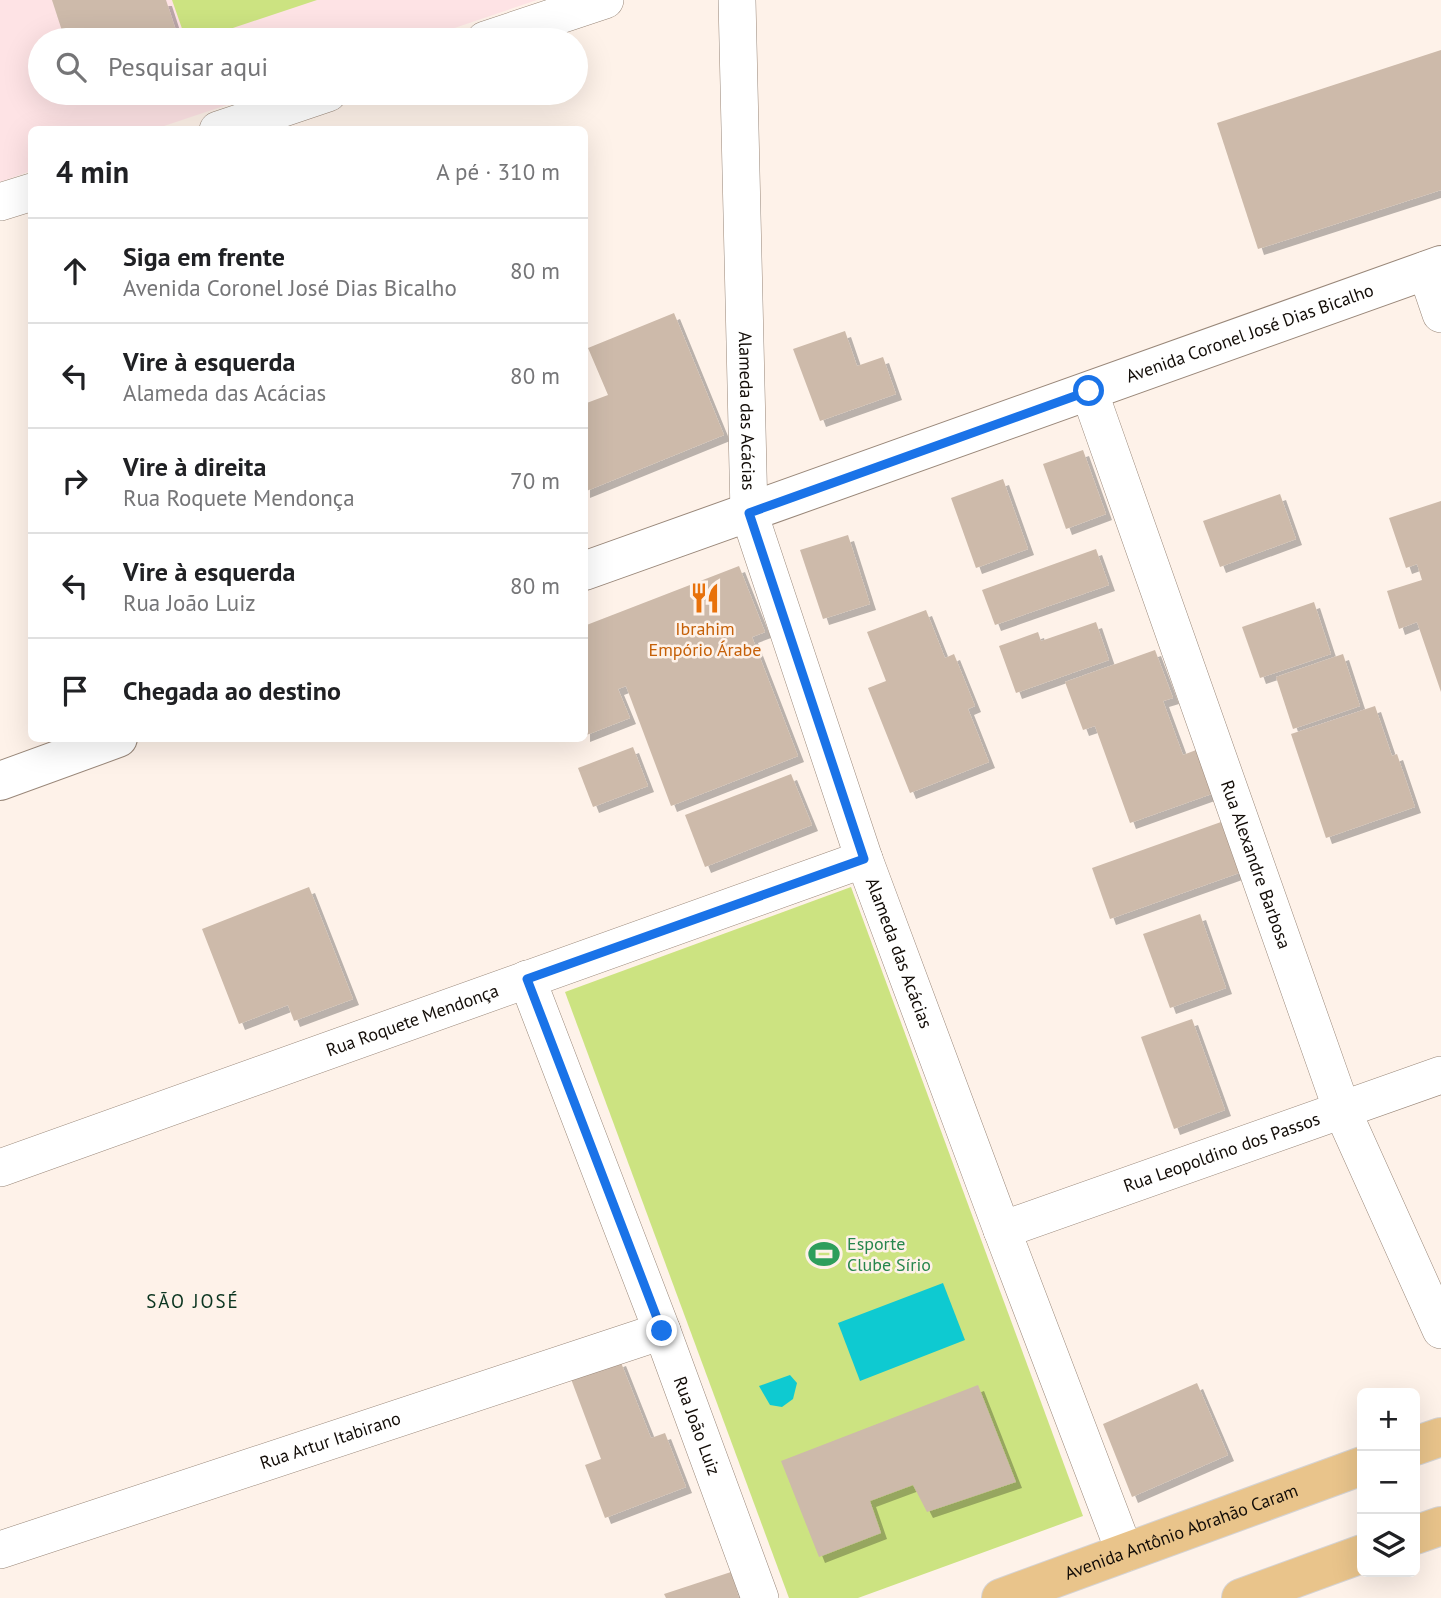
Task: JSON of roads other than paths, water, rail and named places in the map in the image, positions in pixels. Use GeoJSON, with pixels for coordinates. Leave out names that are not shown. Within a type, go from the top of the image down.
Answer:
{"type":"FeatureCollection","features":[{"type":"Feature","properties":{"kind":"main road"},"geometry":{"type":"LineString","coordinates":[[1420,1445],[1441,1437]]}},
{"type":"Feature","properties":{"kind":"main road","name":"Avenida Antônio Abrahão Caram"},"geometry":{"type":"LineString","coordinates":[[1001,1598],[1357,1468]]}},
{"type":"Feature","properties":{"kind":"main road"},"geometry":{"type":"LineString","coordinates":[[1420,1533],[1441,1526]]}},
{"type":"Feature","properties":{"kind":"main road"},"geometry":{"type":"LineString","coordinates":[[1241,1598],[1357,1556]]}},
{"type":"Feature","properties":{"kind":"street"},"geometry":{"type":"LineString","coordinates":[[521,28],[605,0]]}},
{"type":"Feature","properties":{"kind":"street","name":"Alameda das Acácias"},"geometry":{"type":"LineString","coordinates":[[737,0],[749,513],[864,859],[1125,1553]]}},
{"type":"Feature","properties":{"kind":"street"},"geometry":{"type":"LineString","coordinates":[[230,126],[292,105]]}},
{"type":"Feature","properties":{"kind":"street"},"geometry":{"type":"LineString","coordinates":[[0,202],[28,193]]}},
{"type":"Feature","properties":{"kind":"street"},"geometry":{"type":"LineString","coordinates":[[1434,268],[1441,314]]}},
{"type":"Feature","properties":{"kind":"street","name":"Avenida Coronel José Dias Bicalho"},"geometry":{"type":"LineString","coordinates":[[588,571],[1434,268]]}},
{"type":"Feature","properties":{"kind":"street","name":"Rua Alexandre Barbosa"},"geometry":{"type":"LineString","coordinates":[[1089,391],[1342,1110],[1441,1330]]}},
{"type":"Feature","properties":{"kind":"street"},"geometry":{"type":"LineString","coordinates":[[0,781],[107,742]]}},
{"type":"Feature","properties":{"kind":"street","name":"Rua Roquete Mendonça"},"geometry":{"type":"LineString","coordinates":[[0,1168],[864,859]]}},
{"type":"Feature","properties":{"kind":"street","name":"Rua João Luiz"},"geometry":{"type":"LineString","coordinates":[[527,979],[662,1331],[760,1598]]}},
{"type":"Feature","properties":{"kind":"street","name":"Rua Leopoldino dos Passos"},"geometry":{"type":"LineString","coordinates":[[1002,1230],[1441,1075]]}},
{"type":"Feature","properties":{"kind":"street","name":"Rua Artur Itabirano"},"geometry":{"type":"LineString","coordinates":[[0,1550],[662,1331]]}},
{"type":"Feature","properties":{"kind":"water"},"geometry":{"type":"Polygon","coordinates":[[[943,1283],[965,1340],[860,1381],[838,1323],[943,1283]]]}},
{"type":"Feature","properties":{"kind":"water"},"geometry":{"type":"Polygon","coordinates":[[[790,1375],[797,1383],[793,1399],[782,1407],[770,1405],[759,1386],[790,1375]]]}},
{"type":"Feature","properties":{"kind":"place","name":"Ibrahim Empório Árabe"},"geometry":{"type":"Point","coordinates":[705,598]}},
{"type":"Feature","properties":{"kind":"place","name":"Esporte Clube Sírio"},"geometry":{"type":"Point","coordinates":[824,1254]}},
{"type":"Feature","properties":{"kind":"district","name":"SÃO JOSÉ"},"geometry":{"type":"Point","coordinates":[193,1301]}}]}
